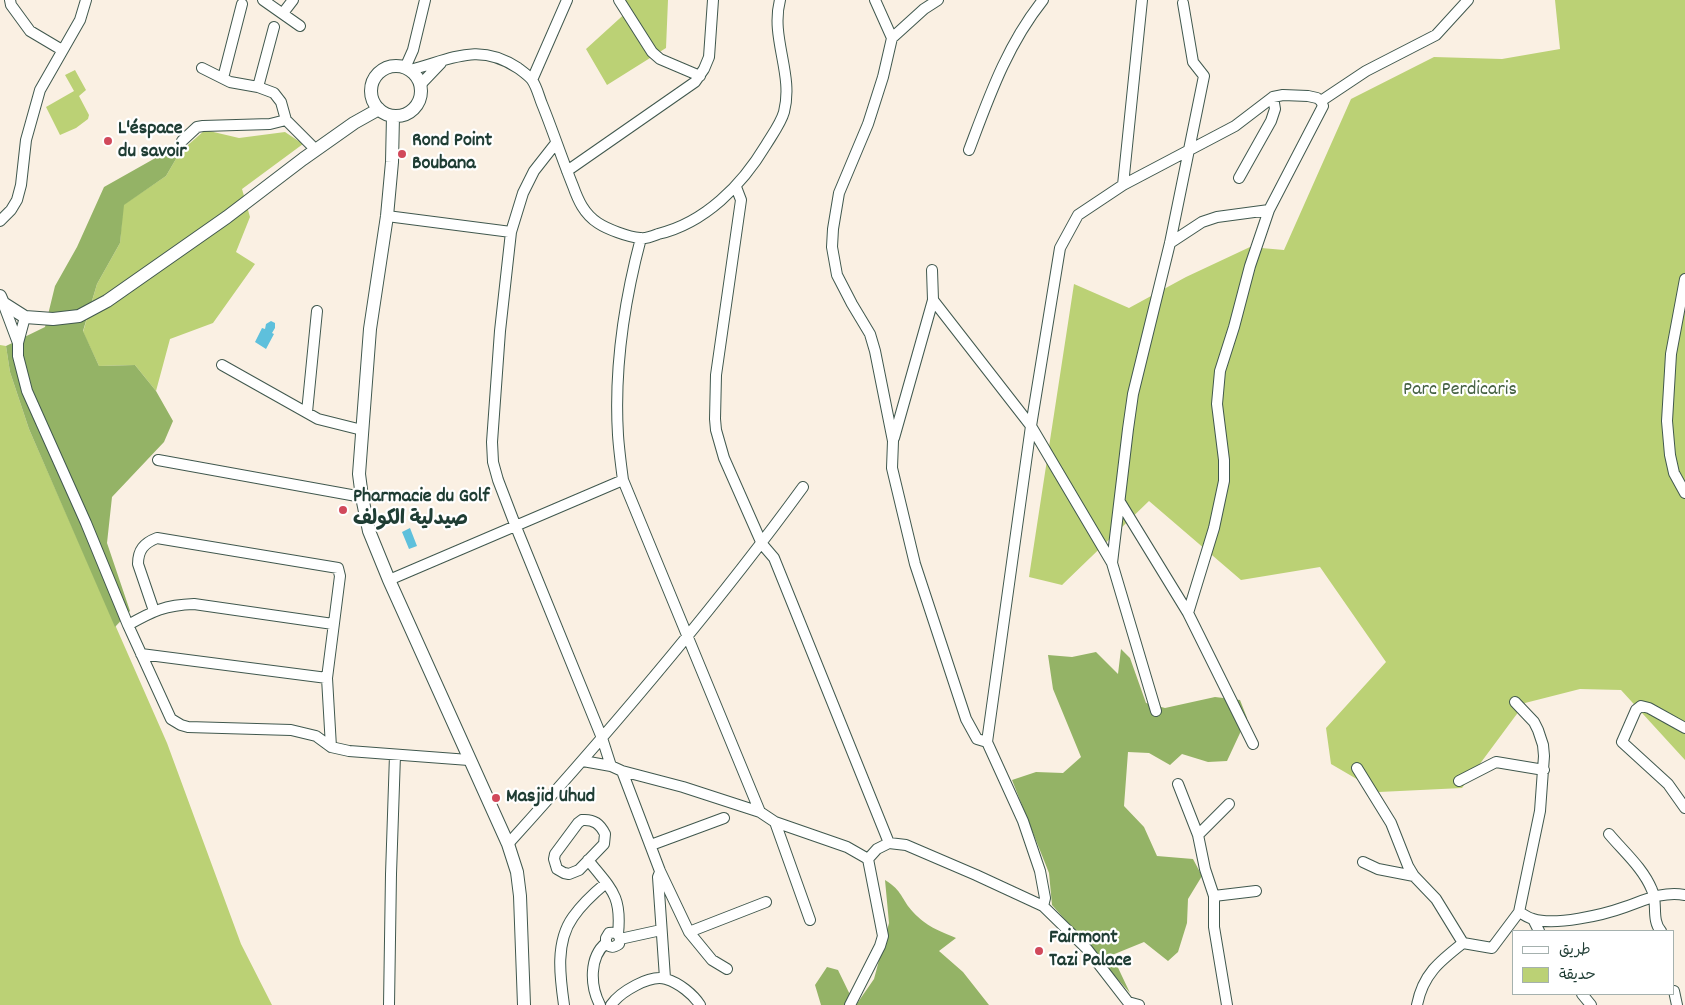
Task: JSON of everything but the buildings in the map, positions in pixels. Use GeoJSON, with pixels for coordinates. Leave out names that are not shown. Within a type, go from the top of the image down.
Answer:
{"type":"FeatureCollection","features":[{"type":"Feature","properties":{"kind":"main road"},"geometry":{"type":"LineString","coordinates":[[396,66],[407,69],[416,77],[420,85],[419,101],[415,108],[397,116],[384,114],[375,105],[371,85],[380,71],[388,67],[396,66]]}},
{"type":"Feature","properties":{"kind":"main road"},"geometry":{"type":"LineString","coordinates":[[2,300],[25,317],[53,319],[79,316],[107,301],[226,217],[354,123],[375,105]]}},
{"type":"Feature","properties":{"kind":"main road"},"geometry":{"type":"LineString","coordinates":[[397,116],[387,216],[370,329],[359,474],[362,497],[369,531],[389,580],[508,844],[517,872],[520,896],[524,1005]]}},
{"type":"Feature","properties":{"kind":"street"},"geometry":{"type":"LineString","coordinates":[[10,0],[11,6],[30,31],[62,50]]}},
{"type":"Feature","properties":{"kind":"street"},"geometry":{"type":"LineString","coordinates":[[0,221],[11,210],[17,200],[21,185],[26,140],[34,107],[42,86],[80,20],[86,0]]}},
{"type":"Feature","properties":{"kind":"street"},"geometry":{"type":"LineString","coordinates":[[263,0],[300,26]]}},
{"type":"Feature","properties":{"kind":"street"},"geometry":{"type":"LineString","coordinates":[[283,13],[293,0]]}},
{"type":"Feature","properties":{"kind":"street"},"geometry":{"type":"LineString","coordinates":[[425,0],[407,69],[441,62],[460,54],[475,53],[496,57],[519,69],[532,80],[582,206],[590,217],[604,226],[641,238],[673,231],[711,208],[736,187],[756,161],[784,113],[787,82],[779,40],[777,13],[780,0]]}},
{"type":"Feature","properties":{"kind":"street"},"geometry":{"type":"LineString","coordinates":[[532,80],[566,0]]}},
{"type":"Feature","properties":{"kind":"street"},"geometry":{"type":"LineString","coordinates":[[618,0],[652,52],[660,60],[700,76]]}},
{"type":"Feature","properties":{"kind":"street"},"geometry":{"type":"LineString","coordinates":[[567,172],[695,82],[709,57],[713,0]]}},
{"type":"Feature","properties":{"kind":"street"},"geometry":{"type":"LineString","coordinates":[[875,0],[892,38]]}},
{"type":"Feature","properties":{"kind":"street"},"geometry":{"type":"LineString","coordinates":[[938,0],[924,9],[892,38],[883,77],[868,124],[839,193],[832,230],[832,247],[837,275],[870,334],[875,351],[893,441],[892,468],[915,564],[966,719],[977,739],[986,742]]}},
{"type":"Feature","properties":{"kind":"street"},"geometry":{"type":"LineString","coordinates":[[1123,186],[1142,0]]}},
{"type":"Feature","properties":{"kind":"street"},"geometry":{"type":"LineString","coordinates":[[1322,101],[1366,71],[1436,35],[1468,0]]}},
{"type":"Feature","properties":{"kind":"street"},"geometry":{"type":"LineString","coordinates":[[969,150],[1007,55],[1038,2]]}},
{"type":"Feature","properties":{"kind":"street"},"geometry":{"type":"LineString","coordinates":[[1112,563],[1133,394],[1170,243],[1204,76],[1193,62],[1183,2]]}},
{"type":"Feature","properties":{"kind":"street"},"geometry":{"type":"LineString","coordinates":[[223,78],[242,4]]}},
{"type":"Feature","properties":{"kind":"street"},"geometry":{"type":"LineString","coordinates":[[258,87],[274,26]]}},
{"type":"Feature","properties":{"kind":"street"},"geometry":{"type":"LineString","coordinates":[[420,85],[441,62]]}},
{"type":"Feature","properties":{"kind":"street"},"geometry":{"type":"LineString","coordinates":[[202,68],[239,84],[258,87],[274,93],[280,102],[286,120],[316,150]]}},
{"type":"Feature","properties":{"kind":"street"},"geometry":{"type":"LineString","coordinates":[[1043,906],[1045,898],[1040,871],[1022,820],[986,742],[1031,426],[1060,248],[1078,215],[1123,186],[1235,126],[1273,97],[1283,95],[1308,96],[1322,101]]}},
{"type":"Feature","properties":{"kind":"street"},"geometry":{"type":"LineString","coordinates":[[1239,178],[1271,121],[1274,110],[1273,97]]}},
{"type":"Feature","properties":{"kind":"street"},"geometry":{"type":"LineString","coordinates":[[1188,613],[1214,528],[1224,481],[1224,460],[1217,404],[1220,371],[1268,210],[1323,106],[1322,101]]}},
{"type":"Feature","properties":{"kind":"street"},"geometry":{"type":"LineString","coordinates":[[182,141],[197,127],[270,124],[286,120]]}},
{"type":"Feature","properties":{"kind":"street"},"geometry":{"type":"LineString","coordinates":[[556,143],[534,171],[523,193],[511,232],[500,330],[492,442],[493,462],[498,480],[602,738],[611,766]]}},
{"type":"Feature","properties":{"kind":"street"},"geometry":{"type":"LineString","coordinates":[[736,187],[741,200],[716,375],[716,430],[724,458],[762,544],[774,558],[889,843]]}},
{"type":"Feature","properties":{"kind":"street"},"geometry":{"type":"LineString","coordinates":[[1170,243],[1202,222],[1217,217],[1268,210]]}},
{"type":"Feature","properties":{"kind":"street"},"geometry":{"type":"LineString","coordinates":[[387,216],[511,232]]}},
{"type":"Feature","properties":{"kind":"street"},"geometry":{"type":"LineString","coordinates":[[641,238],[629,284],[620,357],[618,436],[623,480],[760,812]]}},
{"type":"Feature","properties":{"kind":"street"},"geometry":{"type":"LineString","coordinates":[[893,441],[933,300],[932,270]]}},
{"type":"Feature","properties":{"kind":"street"},"geometry":{"type":"LineString","coordinates":[[1685,279],[1671,354],[1667,421],[1670,455],[1674,473],[1685,493]]}},
{"type":"Feature","properties":{"kind":"street"},"geometry":{"type":"LineString","coordinates":[[2,300],[18,343]]}},
{"type":"Feature","properties":{"kind":"street"},"geometry":{"type":"LineString","coordinates":[[933,300],[1031,426],[1112,563],[1156,711]]}},
{"type":"Feature","properties":{"kind":"street"},"geometry":{"type":"LineString","coordinates":[[307,412],[317,311]]}},
{"type":"Feature","properties":{"kind":"street"},"geometry":{"type":"LineString","coordinates":[[25,317],[18,343],[18,356],[27,391],[86,522],[167,714],[174,722],[204,729],[292,730],[316,736],[332,747],[363,753],[469,760]]}},
{"type":"Feature","properties":{"kind":"street"},"geometry":{"type":"LineString","coordinates":[[222,365],[318,419],[362,430]]}},
{"type":"Feature","properties":{"kind":"street"},"geometry":{"type":"LineString","coordinates":[[158,460],[362,497]]}},
{"type":"Feature","properties":{"kind":"street"},"geometry":{"type":"LineString","coordinates":[[389,580],[623,480]]}},
{"type":"Feature","properties":{"kind":"street"},"geometry":{"type":"LineString","coordinates":[[508,844],[602,738],[688,635],[762,544],[803,487]]}},
{"type":"Feature","properties":{"kind":"street"},"geometry":{"type":"LineString","coordinates":[[1120,502],[1188,613],[1253,744]]}},
{"type":"Feature","properties":{"kind":"street"},"geometry":{"type":"LineString","coordinates":[[154,611],[138,564],[138,557],[144,544],[157,538],[338,568],[340,576],[327,678],[332,747]]}},
{"type":"Feature","properties":{"kind":"street"},"geometry":{"type":"LineString","coordinates":[[128,625],[154,611],[175,605],[194,604],[333,624]]}},
{"type":"Feature","properties":{"kind":"street"},"geometry":{"type":"LineString","coordinates":[[141,654],[327,678]]}},
{"type":"Feature","properties":{"kind":"street"},"geometry":{"type":"LineString","coordinates":[[1357,768],[1391,823],[1408,866],[1414,876],[1436,899],[1463,942],[1492,948],[1519,912],[1538,824],[1544,770],[1543,746],[1538,730],[1534,722],[1516,702]]}},
{"type":"Feature","properties":{"kind":"street"},"geometry":{"type":"LineString","coordinates":[[1685,728],[1649,708],[1640,706],[1636,710],[1622,742],[1668,784],[1685,808]]}},
{"type":"Feature","properties":{"kind":"street"},"geometry":{"type":"LineString","coordinates":[[389,1005],[391,874],[396,755]]}},
{"type":"Feature","properties":{"kind":"street"},"geometry":{"type":"LineString","coordinates":[[582,761],[611,766],[622,771],[683,787],[760,812],[775,822],[846,847],[868,859]]}},
{"type":"Feature","properties":{"kind":"street"},"geometry":{"type":"LineString","coordinates":[[1459,781],[1496,762],[1544,770]]}},
{"type":"Feature","properties":{"kind":"street"},"geometry":{"type":"LineString","coordinates":[[622,771],[652,845],[660,871],[689,932],[712,960],[727,969]]}},
{"type":"Feature","properties":{"kind":"street"},"geometry":{"type":"LineString","coordinates":[[1178,784],[1198,835],[1205,869],[1214,896],[1214,926],[1227,1005]]}},
{"type":"Feature","properties":{"kind":"street"},"geometry":{"type":"LineString","coordinates":[[1198,835],[1229,804]]}},
{"type":"Feature","properties":{"kind":"street"},"geometry":{"type":"LineString","coordinates":[[652,845],[724,818]]}},
{"type":"Feature","properties":{"kind":"street"},"geometry":{"type":"LineString","coordinates":[[586,820],[597,823],[605,834],[604,844],[588,860],[579,870],[569,874],[557,869],[554,859],[558,848],[578,823],[586,820]]}},
{"type":"Feature","properties":{"kind":"street"},"geometry":{"type":"LineString","coordinates":[[775,822],[810,920]]}},
{"type":"Feature","properties":{"kind":"street"},"geometry":{"type":"LineString","coordinates":[[1609,834],[1643,873],[1655,896],[1656,924],[1660,930]]}},
{"type":"Feature","properties":{"kind":"street"},"geometry":{"type":"LineString","coordinates":[[868,859],[877,849],[889,843],[906,845],[1043,906],[1087,949],[1132,1004]]}},
{"type":"Feature","properties":{"kind":"street"},"geometry":{"type":"LineString","coordinates":[[850,1005],[880,946],[883,936],[868,859]]}},
{"type":"Feature","properties":{"kind":"street"},"geometry":{"type":"LineString","coordinates":[[588,860],[616,897],[620,909],[619,937]]}},
{"type":"Feature","properties":{"kind":"street"},"geometry":{"type":"LineString","coordinates":[[1363,862],[1378,869],[1414,876]]}},
{"type":"Feature","properties":{"kind":"street"},"geometry":{"type":"LineString","coordinates":[[660,871],[658,877],[665,978]]}},
{"type":"Feature","properties":{"kind":"street"},"geometry":{"type":"LineString","coordinates":[[564,1005],[560,980],[560,951],[564,934],[571,919],[583,904],[606,883]]}},
{"type":"Feature","properties":{"kind":"street"},"geometry":{"type":"LineString","coordinates":[[1214,896],[1256,891]]}},
{"type":"Feature","properties":{"kind":"street"},"geometry":{"type":"LineString","coordinates":[[1519,912],[1533,919],[1556,921],[1596,916],[1655,896],[1671,893],[1685,895]]}},
{"type":"Feature","properties":{"kind":"street"},"geometry":{"type":"LineString","coordinates":[[689,932],[766,902]]}},
{"type":"Feature","properties":{"kind":"street"},"geometry":{"type":"LineString","coordinates":[[1533,919],[1538,930]]}},
{"type":"Feature","properties":{"kind":"street"},"geometry":{"type":"LineString","coordinates":[[619,937],[661,930]]}},
{"type":"Feature","properties":{"kind":"street"},"geometry":{"type":"LineString","coordinates":[[600,1005],[595,993],[594,968],[599,949],[606,943],[608,933],[614,932],[619,937]]}},
{"type":"Feature","properties":{"kind":"street"},"geometry":{"type":"LineString","coordinates":[[1416,1005],[1427,977],[1432,970],[1463,942]]}},
{"type":"Feature","properties":{"kind":"street"},"geometry":{"type":"LineString","coordinates":[[611,1005],[625,990],[650,980],[665,978],[688,991],[700,1005]]}},
{"type":"Feature","properties":{"kind":"street"},"geometry":{"type":"LineString","coordinates":[[1583,995],[1591,1005]]}},
{"type":"Feature","properties":{"kind":"green space"},"geometry":{"type":"Polygon","coordinates":[[[625,0],[668,0],[666,48],[607,85],[586,49],[630,9],[625,0]]]}},
{"type":"Feature","properties":{"kind":"green space","name":"Parc Perdicaris"},"geometry":{"type":"Polygon","coordinates":[[[1555,0],[1685,0],[1685,760],[1621,690],[1580,689],[1525,703],[1462,788],[1379,792],[1331,764],[1326,728],[1386,662],[1320,567],[1241,580],[1149,501],[1062,585],[1029,577],[1074,284],[1129,308],[1186,277],[1250,247],[1284,250],[1351,99],[1434,57],[1502,59],[1560,49],[1555,0]]]}},
{"type":"Feature","properties":{"kind":"green space"},"geometry":{"type":"Polygon","coordinates":[[[75,70],[86,90],[79,96],[89,115],[88,119],[76,128],[60,135],[46,107],[74,91],[65,75],[75,70]]]}},
{"type":"Feature","properties":{"kind":"green space"},"geometry":{"type":"Polygon","coordinates":[[[205,130],[239,138],[285,132],[303,144],[242,189],[250,217],[236,252],[255,264],[213,323],[170,339],[156,391],[135,365],[99,366],[83,332],[97,284],[120,243],[123,205],[166,176],[180,152],[205,130]]]}},
{"type":"Feature","properties":{"kind":"green space"},"geometry":{"type":"Polygon","coordinates":[[[180,152],[166,176],[124,205],[120,243],[97,284],[83,331],[99,366],[135,365],[156,391],[173,421],[164,442],[112,497],[107,543],[130,611],[115,627],[29,429],[10,372],[6,346],[45,327],[55,286],[77,247],[104,187],[159,156],[180,152]]]}},
{"type":"Feature","properties":{"kind":"green space"},"geometry":{"type":"Polygon","coordinates":[[[0,345],[6,346],[10,372],[29,429],[167,743],[241,944],[272,1005],[0,1005],[0,345]]]}},
{"type":"Feature","properties":{"kind":"green space"},"geometry":{"type":"Polygon","coordinates":[[[1121,649],[1130,658],[1146,703],[1165,708],[1215,697],[1240,700],[1247,718],[1227,761],[1208,762],[1182,754],[1170,765],[1149,753],[1128,752],[1124,806],[1144,827],[1157,856],[1193,859],[1202,876],[1188,899],[1187,923],[1178,952],[1168,961],[1144,942],[1112,955],[1130,993],[1052,905],[1049,873],[1012,780],[1036,772],[1063,773],[1081,757],[1053,689],[1048,655],[1072,657],[1096,652],[1118,674],[1121,649]]]}},
{"type":"Feature","properties":{"kind":"green space"},"geometry":{"type":"Polygon","coordinates":[[[885,880],[895,888],[913,912],[923,921],[933,928],[956,938],[939,951],[963,972],[989,1005],[856,1005],[874,979],[889,923],[885,880]]]}},
{"type":"Feature","properties":{"kind":"green space"},"geometry":{"type":"Polygon","coordinates":[[[827,967],[838,970],[855,1005],[821,1005],[815,985],[827,967]]]}},
{"type":"Feature","properties":{"kind":"water"},"geometry":{"type":"Polygon","coordinates":[[[271,321],[275,323],[272,333],[274,334],[266,349],[255,342],[262,328],[265,329],[266,324],[271,321]]]}},
{"type":"Feature","properties":{"kind":"water"},"geometry":{"type":"Polygon","coordinates":[[[410,528],[417,546],[409,549],[402,532],[410,528]]]}},
{"type":"Feature","properties":{"kind":"place","name":"L'éspace du savoir"},"geometry":{"type":"Point","coordinates":[108,141]}},
{"type":"Feature","properties":{"kind":"place","name":"Rond Point Boubana"},"geometry":{"type":"Point","coordinates":[402,154]}},
{"type":"Feature","properties":{"kind":"place","name":"Pharmacie du Golf صيدلية الكولف"},"geometry":{"type":"Point","coordinates":[343,510]}},
{"type":"Feature","properties":{"kind":"place","name":"Masjid Uhud"},"geometry":{"type":"Point","coordinates":[496,798]}},
{"type":"Feature","properties":{"kind":"place","name":"Fairmont Tazi Palace"},"geometry":{"type":"Point","coordinates":[1039,951]}}]}
